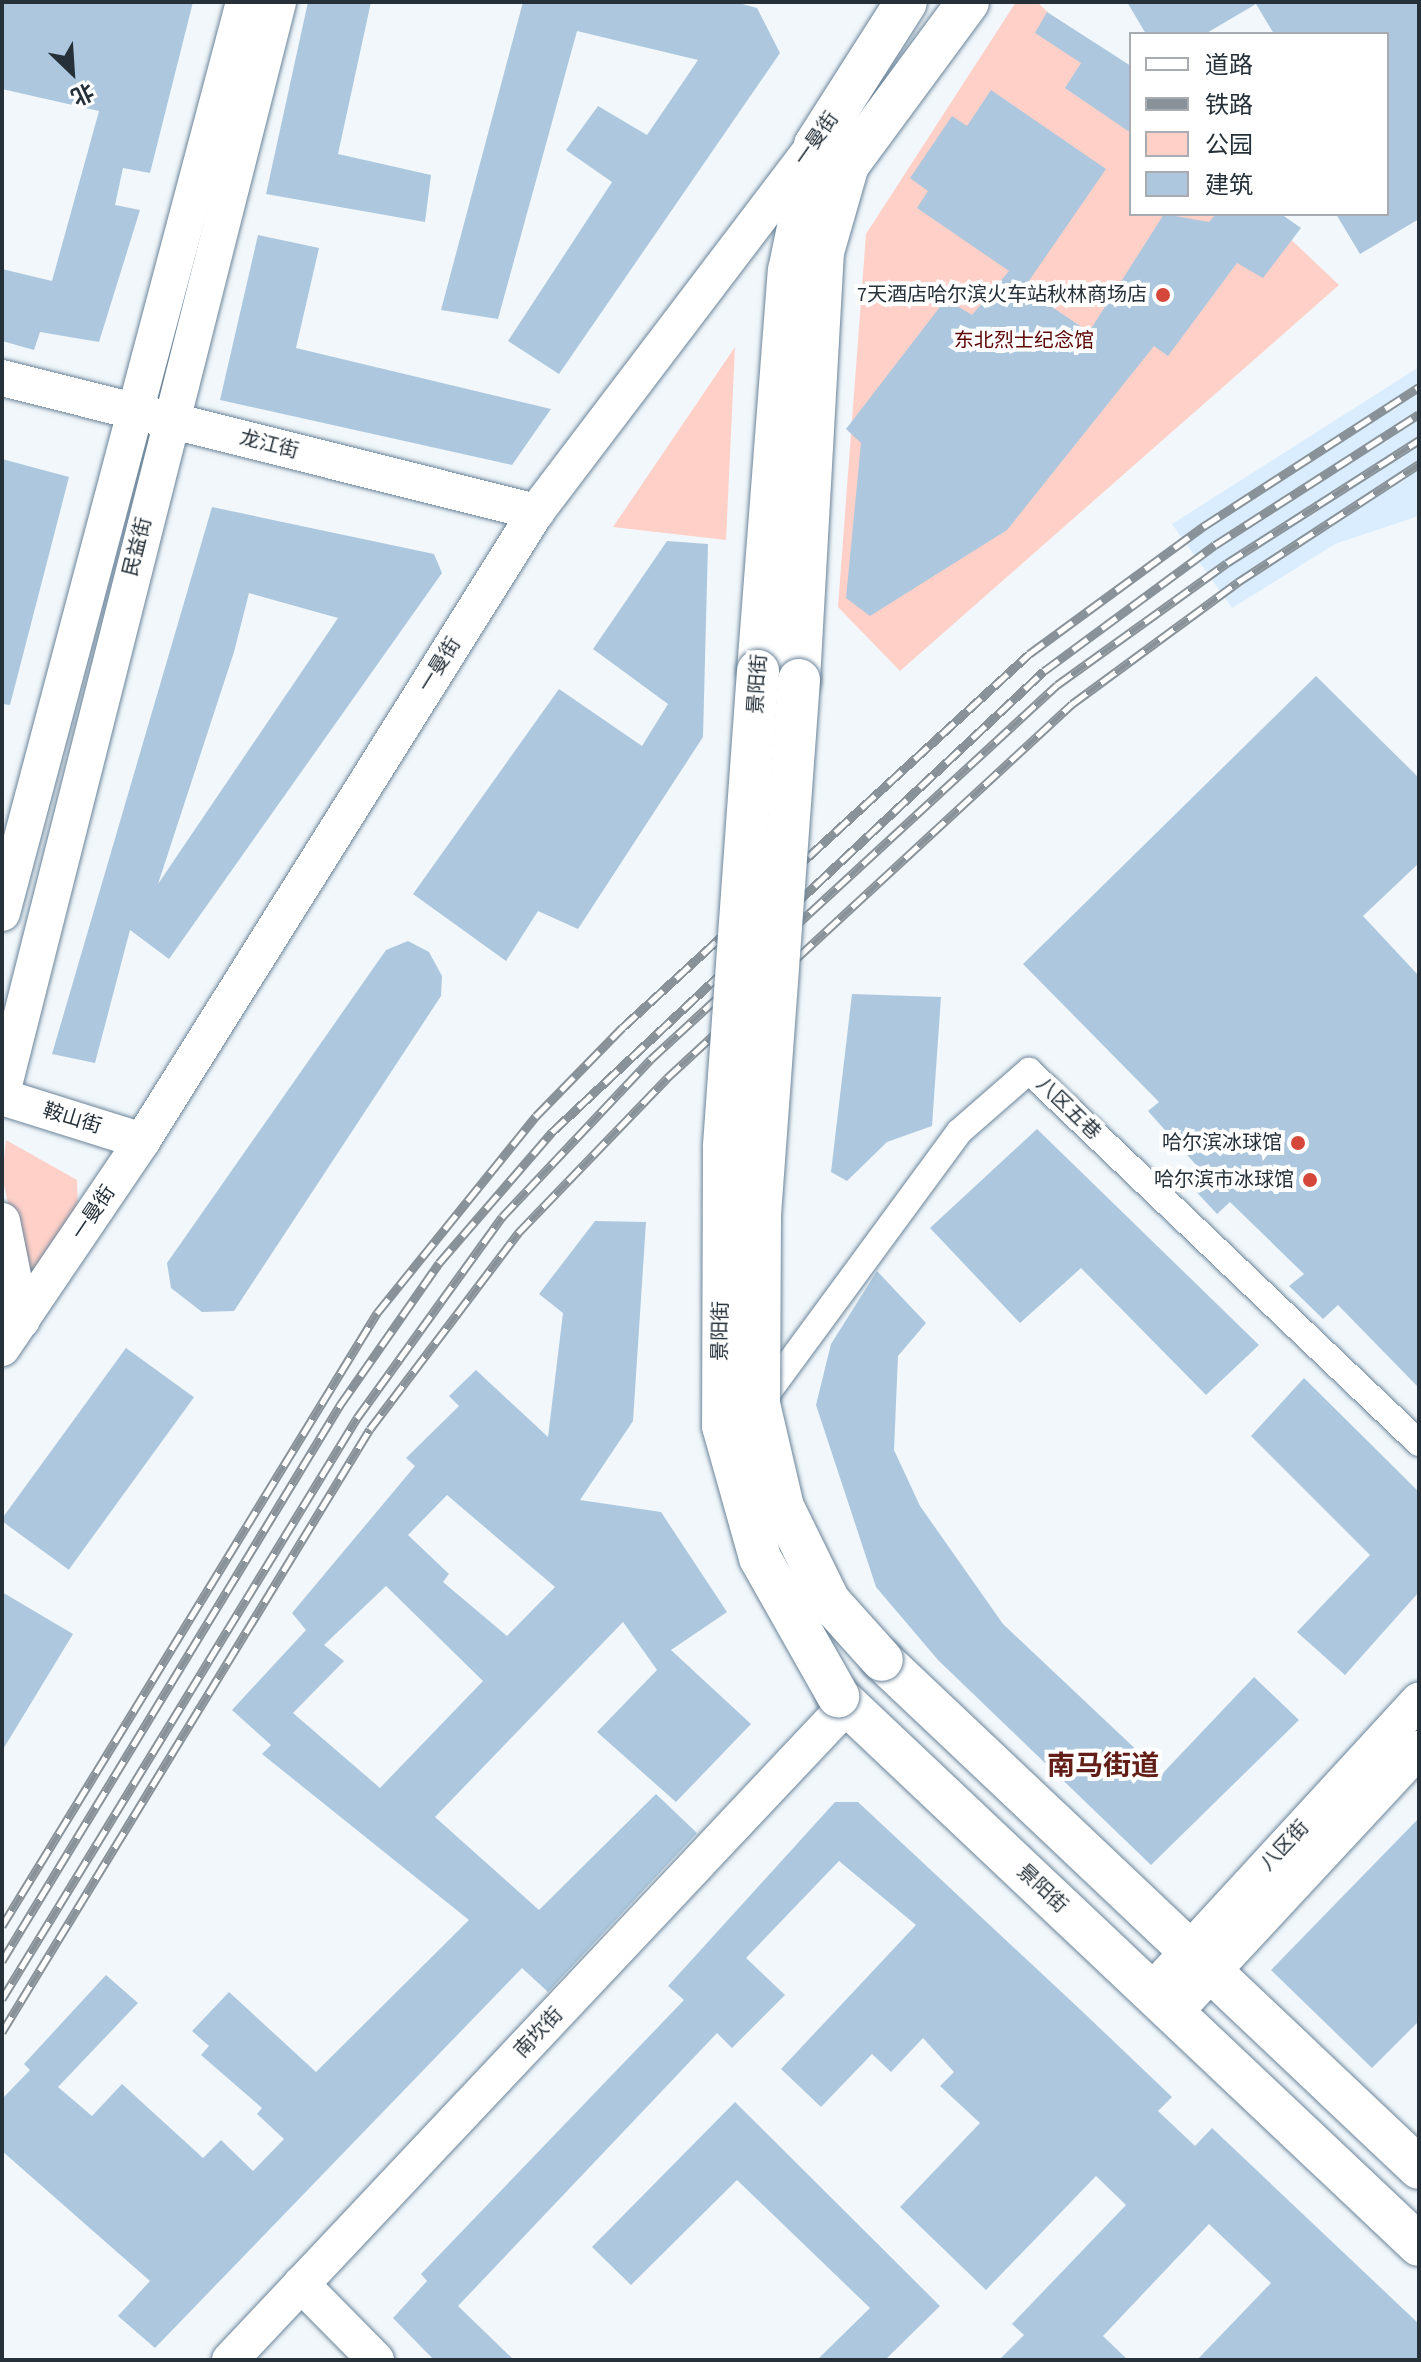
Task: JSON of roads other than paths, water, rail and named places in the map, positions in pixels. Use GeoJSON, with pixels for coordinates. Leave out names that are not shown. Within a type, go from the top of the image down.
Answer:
{"type":"FeatureCollection","features":[{"type":"Feature","properties":{"kind":"main road","name":"民益街"},"geometry":{"type":"LineString","coordinates":[[2,913],[244,2]]}},
{"type":"Feature","properties":{"kind":"main road","name":"民益街"},"geometry":{"type":"LineString","coordinates":[[2,1095],[278,2]]}},
{"type":"Feature","properties":{"kind":"main road","name":"一曼街"},"geometry":{"type":"LineString","coordinates":[[8,1330],[142,1141],[536,512],[815,145],[906,2]]}},
{"type":"Feature","properties":{"kind":"main road","name":"一曼街"},"geometry":{"type":"LineString","coordinates":[[823,252],[848,165],[961,3]]}},
{"type":"Feature","properties":{"kind":"main road","name":"景阳街"},"geometry":{"type":"LineString","coordinates":[[815,145],[789,271],[724,1148],[722,1414],[760,1558],[843,1701],[1419,2245]]}},
{"type":"Feature","properties":{"kind":"main road","name":"景阳街"},"geometry":{"type":"LineString","coordinates":[[823,252],[799,680],[760,1215],[759,1404],[790,1520],[829,1601],[882,1660],[1203,1958],[1419,2168]]}},
{"type":"Feature","properties":{"kind":"main road","name":"龙江街"},"geometry":{"type":"LineString","coordinates":[[2,378],[536,512]]}},
{"type":"Feature","properties":{"kind":"main road","name":"鞍山街"},"geometry":{"type":"LineString","coordinates":[[2,1095],[142,1141]]}},
{"type":"Feature","properties":{"kind":"main road"},"geometry":{"type":"LineString","coordinates":[[2,1221],[8,1330]]}},
{"type":"Feature","properties":{"kind":"main road","name":"南坎街"},"geometry":{"type":"LineString","coordinates":[[230,2360],[843,1701]]}},
{"type":"Feature","properties":{"kind":"main road","name":"八区街"},"geometry":{"type":"LineString","coordinates":[[1162,2003],[1419,1701]]}},
{"type":"Feature","properties":{"kind":"main road","name":"八区街"},"geometry":{"type":"LineString","coordinates":[[1203,1958],[1419,1749]]}},
{"type":"Feature","properties":{"kind":"main road"},"geometry":{"type":"LineString","coordinates":[[301,2284],[376,2360]]}},
{"type":"Feature","properties":{"kind":"street","name":"八区五巷"},"geometry":{"type":"LineString","coordinates":[[759,1404],[959,1132],[1029,1071],[1419,1443]]}},
{"type":"Feature","properties":{"kind":"railway"},"geometry":{"type":"LineString","coordinates":[[2,1926],[377,1313],[536,1116],[623,1027],[1029,654],[1204,526],[1419,387]]}},
{"type":"Feature","properties":{"kind":"railway"},"geometry":{"type":"LineString","coordinates":[[2,1961],[340,1405],[439,1263],[552,1132],[1044,671],[1215,545],[1419,414]]}},
{"type":"Feature","properties":{"kind":"railway"},"geometry":{"type":"LineString","coordinates":[[2,1999],[357,1418],[502,1217],[651,1059],[1057,685],[1227,563],[1419,440]]}},
{"type":"Feature","properties":{"kind":"railway"},"geometry":{"type":"LineString","coordinates":[[2,2032],[370,1429],[518,1233],[667,1078],[1072,704],[1238,582],[1419,464]]}},
{"type":"Feature","properties":{"kind":"place","name":"7天酒店哈尔滨火车站秋林商场店"},"geometry":{"type":"Point","coordinates":[1163,295]}},
{"type":"Feature","properties":{"kind":"place","name":"哈尔滨冰球馆"},"geometry":{"type":"Point","coordinates":[1298,1143]}},
{"type":"Feature","properties":{"kind":"place","name":"哈尔滨市冰球馆"},"geometry":{"type":"Point","coordinates":[1310,1180]}},
{"type":"Feature","properties":{"kind":"district","name":"南马街道"},"geometry":{"type":"Point","coordinates":[1103,1766]}},
{"type":"Feature","properties":{"kind":"park label","name":"东北烈士纪念馆"},"geometry":{"type":"Point","coordinates":[1024,341]}}]}
